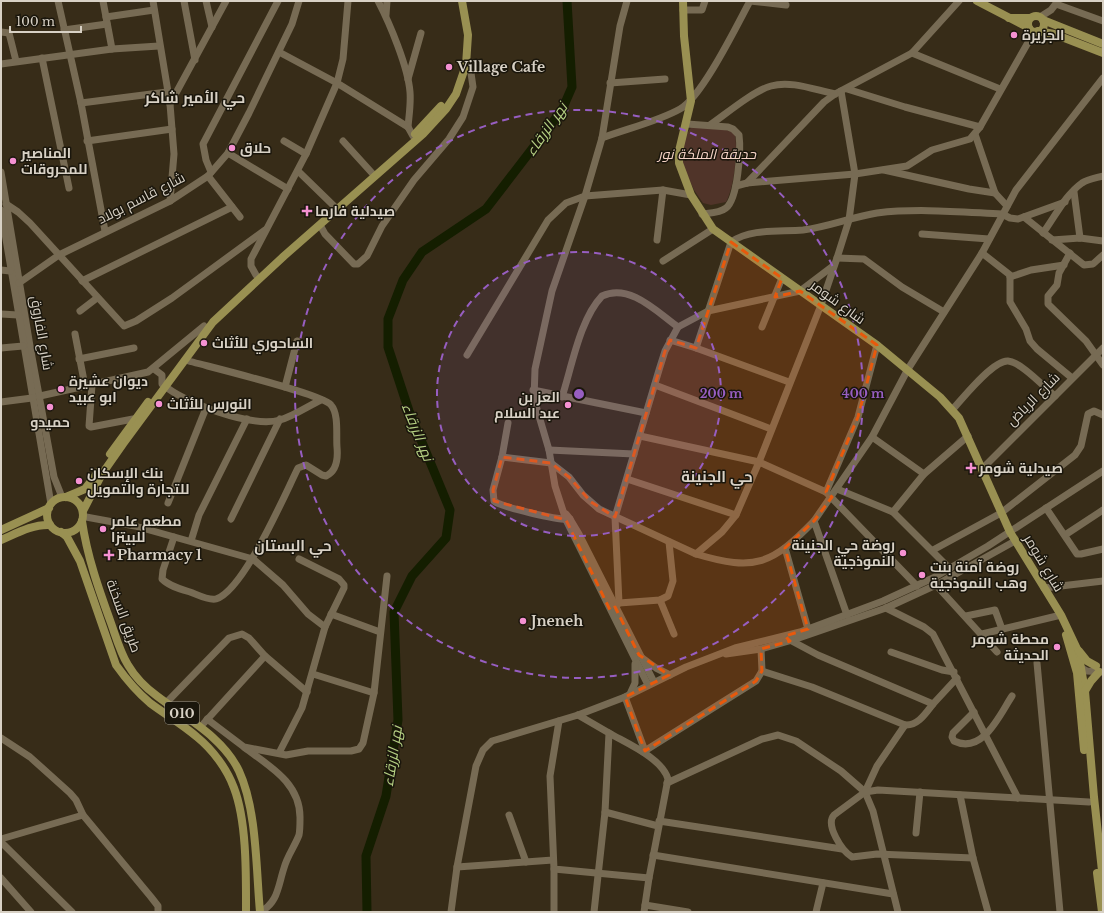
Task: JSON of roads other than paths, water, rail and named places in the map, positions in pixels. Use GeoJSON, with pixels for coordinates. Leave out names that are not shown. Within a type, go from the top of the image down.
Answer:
{"type":"FeatureCollection","features":[{"type":"Feature","properties":{"kind":"main road"},"geometry":{"type":"LineString","coordinates":[[1,540],[31,527],[40,525],[50,526],[61,532],[74,531],[102,474],[204,326],[256,275],[335,207],[413,136],[448,97],[460,72],[462,60],[463,35],[458,1]]}},
{"type":"Feature","properties":{"kind":"main road"},"geometry":{"type":"LineString","coordinates":[[1,530],[50,506],[64,497],[80,491],[88,485],[133,419],[185,360],[217,318],[436,121],[456,94],[466,65],[468,35],[462,1]]}},
{"type":"Feature","properties":{"kind":"main road","name":"شارع شومر"},"geometry":{"type":"LineString","coordinates":[[683,1],[684,36],[691,101],[679,158],[681,169],[691,195],[702,214],[714,229],[731,242],[877,345],[908,369],[952,409],[968,436],[1010,532],[1059,614],[1078,651],[1078,669],[1089,802],[1102,912]]}},
{"type":"Feature","properties":{"kind":"main road"},"geometry":{"type":"LineString","coordinates":[[981,2],[1034,30],[1054,34],[1103,53]]}},
{"type":"Feature","properties":{"kind":"main road"},"geometry":{"type":"LineString","coordinates":[[1009,18],[1030,18],[1035,16],[1103,44]]}},
{"type":"Feature","properties":{"kind":"main road"},"geometry":{"type":"LineString","coordinates":[[1030,18],[1028,24],[1034,30]]}},
{"type":"Feature","properties":{"kind":"main road"},"geometry":{"type":"LineString","coordinates":[[1034,30],[1043,27],[1042,19]]}},
{"type":"Feature","properties":{"kind":"main road"},"geometry":{"type":"LineString","coordinates":[[64,497],[76,501],[83,515]]}},
{"type":"Feature","properties":{"kind":"main road"},"geometry":{"type":"LineString","coordinates":[[50,506],[47,514],[50,526]]}},
{"type":"Feature","properties":{"kind":"main road","name":"طريق السخنة"},"geometry":{"type":"LineString","coordinates":[[83,515],[90,560],[122,652],[136,676],[157,696],[201,727],[232,760],[239,771],[247,792],[251,812],[260,912]]}},
{"type":"Feature","properties":{"kind":"main road","name":"طريق السخنة"},"geometry":{"type":"LineString","coordinates":[[61,532],[67,537],[80,561],[116,665],[126,679],[150,702],[198,737],[214,754],[226,771],[234,788],[240,813],[245,874],[246,912]]}},
{"type":"Feature","properties":{"kind":"main road","name":"شارع شومر"},"geometry":{"type":"LineString","coordinates":[[1059,614],[1085,691],[1095,816],[1103,880]]}},
{"type":"Feature","properties":{"kind":"main road"},"geometry":{"type":"LineString","coordinates":[[1078,651],[1087,661],[1100,669],[1085,691]]}},
{"type":"Feature","properties":{"kind":"street"},"geometry":{"type":"LineString","coordinates":[[58,1],[81,103],[105,231]]}},
{"type":"Feature","properties":{"kind":"street"},"geometry":{"type":"LineString","coordinates":[[103,1],[112,49]]}},
{"type":"Feature","properties":{"kind":"street"},"geometry":{"type":"LineString","coordinates":[[153,1],[159,46],[170,104],[174,154],[170,201]]}},
{"type":"Feature","properties":{"kind":"street"},"geometry":{"type":"LineString","coordinates":[[184,1],[195,60]]}},
{"type":"Feature","properties":{"kind":"street"},"geometry":{"type":"LineString","coordinates":[[206,1],[212,27]]}},
{"type":"Feature","properties":{"kind":"street"},"geometry":{"type":"LineString","coordinates":[[170,104],[226,1]]}},
{"type":"Feature","properties":{"kind":"street"},"geometry":{"type":"LineString","coordinates":[[240,217],[210,174],[203,144],[278,1]]}},
{"type":"Feature","properties":{"kind":"street","name":"شارع قاسم بولاد"},"geometry":{"type":"LineString","coordinates":[[19,283],[59,255],[105,231],[170,201],[210,174],[228,153],[280,52],[292,24],[299,1]]}},
{"type":"Feature","properties":{"kind":"street"},"geometry":{"type":"LineString","coordinates":[[256,275],[250,263],[298,171],[337,83],[343,59],[348,1]]}},
{"type":"Feature","properties":{"kind":"street"},"geometry":{"type":"LineString","coordinates":[[378,1],[386,16],[408,79],[410,103],[408,127]]}},
{"type":"Feature","properties":{"kind":"street"},"geometry":{"type":"LineString","coordinates":[[386,16],[387,1]]}},
{"type":"Feature","properties":{"kind":"street"},"geometry":{"type":"LineString","coordinates":[[622,17],[621,9],[623,1]]}},
{"type":"Feature","properties":{"kind":"street"},"geometry":{"type":"LineString","coordinates":[[627,1],[622,17],[602,138],[585,196],[552,291],[535,369],[533,390],[536,407],[549,450],[558,496],[567,518],[615,607],[636,656],[651,684]]}},
{"type":"Feature","properties":{"kind":"street"},"geometry":{"type":"LineString","coordinates":[[683,10],[702,10],[705,1]]}},
{"type":"Feature","properties":{"kind":"street"},"geometry":{"type":"LineString","coordinates":[[602,138],[675,111],[691,101],[715,64],[750,1],[786,5]]}},
{"type":"Feature","properties":{"kind":"street"},"geometry":{"type":"LineString","coordinates":[[747,183],[824,102],[912,53],[959,1]]}},
{"type":"Feature","properties":{"kind":"street"},"geometry":{"type":"LineString","coordinates":[[1042,19],[1057,3],[1103,21]]}},
{"type":"Feature","properties":{"kind":"street"},"geometry":{"type":"LineString","coordinates":[[64,30],[154,10]]}},
{"type":"Feature","properties":{"kind":"street"},"geometry":{"type":"LineString","coordinates":[[736,186],[747,183],[855,174],[907,166],[932,150],[970,139],[980,127],[1034,30]]}},
{"type":"Feature","properties":{"kind":"street"},"geometry":{"type":"LineString","coordinates":[[1,32],[9,33],[16,62]]}},
{"type":"Feature","properties":{"kind":"street"},"geometry":{"type":"LineString","coordinates":[[408,79],[421,33]]}},
{"type":"Feature","properties":{"kind":"street"},"geometry":{"type":"LineString","coordinates":[[1,64],[112,49],[159,46]]}},
{"type":"Feature","properties":{"kind":"street"},"geometry":{"type":"LineString","coordinates":[[280,52],[337,83],[408,127],[413,136]]}},
{"type":"Feature","properties":{"kind":"street"},"geometry":{"type":"LineString","coordinates":[[912,53],[1000,89]]}},
{"type":"Feature","properties":{"kind":"street"},"geometry":{"type":"LineString","coordinates":[[42,58],[69,188]]}},
{"type":"Feature","properties":{"kind":"street"},"geometry":{"type":"LineString","coordinates":[[320,225],[326,234],[354,264],[358,264],[367,256],[382,226],[414,180],[449,139],[463,117],[474,87],[471,73],[466,65]]}},
{"type":"Feature","properties":{"kind":"street"},"geometry":{"type":"LineString","coordinates":[[829,494],[837,489],[872,436],[908,369],[982,253],[1002,214],[1024,180],[1103,78]]}},
{"type":"Feature","properties":{"kind":"street"},"geometry":{"type":"LineString","coordinates":[[610,83],[665,79]]}},
{"type":"Feature","properties":{"kind":"street"},"geometry":{"type":"LineString","coordinates":[[710,125],[770,86],[787,84],[841,92],[980,127]]}},
{"type":"Feature","properties":{"kind":"street"},"geometry":{"type":"LineString","coordinates":[[81,103],[167,92]]}},
{"type":"Feature","properties":{"kind":"street"},"geometry":{"type":"LineString","coordinates":[[696,554],[722,532],[736,515],[759,462],[789,382],[821,305],[837,258],[848,220],[855,174],[841,92]]}},
{"type":"Feature","properties":{"kind":"street"},"geometry":{"type":"LineString","coordinates":[[687,124],[731,127],[739,135],[736,186],[732,202],[727,208],[720,211],[702,214]]}},
{"type":"Feature","properties":{"kind":"street"},"geometry":{"type":"LineString","coordinates":[[87,141],[172,129]]}},
{"type":"Feature","properties":{"kind":"street"},"geometry":{"type":"LineString","coordinates":[[975,134],[995,193],[1007,206]]}},
{"type":"Feature","properties":{"kind":"street"},"geometry":{"type":"LineString","coordinates":[[284,141],[306,154]]}},
{"type":"Feature","properties":{"kind":"street"},"geometry":{"type":"LineString","coordinates":[[343,141],[372,173]]}},
{"type":"Feature","properties":{"kind":"street"},"geometry":{"type":"LineString","coordinates":[[228,153],[288,189]]}},
{"type":"Feature","properties":{"kind":"street"},"geometry":{"type":"LineString","coordinates":[[882,170],[969,189],[995,193]]}},
{"type":"Feature","properties":{"kind":"street"},"geometry":{"type":"LineString","coordinates":[[298,171],[335,207]]}},
{"type":"Feature","properties":{"kind":"street","name":"شارع الفاروق"},"geometry":{"type":"LineString","coordinates":[[1,172],[19,283],[41,398],[54,477],[64,497]]}},
{"type":"Feature","properties":{"kind":"street"},"geometry":{"type":"LineString","coordinates":[[1044,233],[1064,202],[1083,183],[1103,176]]}},
{"type":"Feature","properties":{"kind":"street"},"geometry":{"type":"LineString","coordinates":[[467,355],[548,220],[566,203],[585,196],[663,190],[691,195]]}},
{"type":"Feature","properties":{"kind":"street"},"geometry":{"type":"LineString","coordinates":[[657,240],[663,190]]}},
{"type":"Feature","properties":{"kind":"street"},"geometry":{"type":"LineString","coordinates":[[1074,192],[1080,238]]}},
{"type":"Feature","properties":{"kind":"street"},"geometry":{"type":"LineString","coordinates":[[696,348],[731,242],[745,235],[804,230],[866,215],[909,211],[1002,214],[1010,218],[1024,217],[1064,202]]}},
{"type":"Feature","properties":{"kind":"street"},"geometry":{"type":"LineString","coordinates":[[6,204],[27,220],[122,326],[127,326],[172,298],[266,230]]}},
{"type":"Feature","properties":{"kind":"street"},"geometry":{"type":"LineString","coordinates":[[82,281],[232,207]]}},
{"type":"Feature","properties":{"kind":"street","name":"شارع الفاروق"},"geometry":{"type":"LineString","coordinates":[[1,210],[2,224],[50,506]]}},
{"type":"Feature","properties":{"kind":"street"},"geometry":{"type":"LineString","coordinates":[[1024,217],[1082,265],[1087,266],[1093,264],[1103,255]]}},
{"type":"Feature","properties":{"kind":"street"},"geometry":{"type":"LineString","coordinates":[[663,261],[714,229]]}},
{"type":"Feature","properties":{"kind":"street"},"geometry":{"type":"LineString","coordinates":[[922,234],[989,239]]}},
{"type":"Feature","properties":{"kind":"street"},"geometry":{"type":"LineString","coordinates":[[1052,240],[1080,238],[1103,241]]}},
{"type":"Feature","properties":{"kind":"street"},"geometry":{"type":"LineString","coordinates":[[982,253],[1008,273],[1010,277],[1010,302],[1026,329],[1030,341],[1037,349],[1072,378]]}},
{"type":"Feature","properties":{"kind":"street"},"geometry":{"type":"LineString","coordinates":[[1070,254],[1059,273],[1057,285],[1048,296],[1048,304],[1071,324],[1097,354],[1103,365]]}},
{"type":"Feature","properties":{"kind":"street"},"geometry":{"type":"LineString","coordinates":[[837,258],[864,259],[902,287],[944,312]]}},
{"type":"Feature","properties":{"kind":"street"},"geometry":{"type":"LineString","coordinates":[[1010,277],[1031,270],[1064,265]]}},
{"type":"Feature","properties":{"kind":"street"},"geometry":{"type":"LineString","coordinates":[[615,607],[615,517],[646,412],[670,340],[678,327],[708,311],[800,291],[834,266]]}},
{"type":"Feature","properties":{"kind":"street"},"geometry":{"type":"LineString","coordinates":[[1,270],[10,271]]}},
{"type":"Feature","properties":{"kind":"street"},"geometry":{"type":"LineString","coordinates":[[762,327],[782,278]]}},
{"type":"Feature","properties":{"kind":"street"},"geometry":{"type":"LineString","coordinates":[[562,397],[580,338],[590,314],[602,296],[617,292],[630,294],[678,327]]}},
{"type":"Feature","properties":{"kind":"street"},"geometry":{"type":"LineString","coordinates":[[80,311],[97,298]]}},
{"type":"Feature","properties":{"kind":"street"},"geometry":{"type":"LineString","coordinates":[[1,314],[18,315]]}},
{"type":"Feature","properties":{"kind":"street"},"geometry":{"type":"LineString","coordinates":[[1,409],[3,402],[32,400],[143,374],[154,369],[204,326]]}},
{"type":"Feature","properties":{"kind":"street"},"geometry":{"type":"LineString","coordinates":[[75,334],[79,359],[88,386],[89,426],[91,427],[133,419]]}},
{"type":"Feature","properties":{"kind":"street"},"geometry":{"type":"LineString","coordinates":[[670,340],[789,382]]}},
{"type":"Feature","properties":{"kind":"street"},"geometry":{"type":"LineString","coordinates":[[285,387],[297,341]]}},
{"type":"Feature","properties":{"kind":"street"},"geometry":{"type":"LineString","coordinates":[[502,457],[551,463],[569,477],[591,502],[615,517],[696,554],[729,563],[751,563],[769,558],[785,548],[814,521],[829,494],[858,417],[877,345]]}},
{"type":"Feature","properties":{"kind":"street"},"geometry":{"type":"LineString","coordinates":[[1,348],[23,346]]}},
{"type":"Feature","properties":{"kind":"street"},"geometry":{"type":"LineString","coordinates":[[79,359],[134,348]]}},
{"type":"Feature","properties":{"kind":"street","name":"شارع الرياض"},"geometry":{"type":"LineString","coordinates":[[982,469],[1103,348]]}},
{"type":"Feature","properties":{"kind":"street"},"geometry":{"type":"LineString","coordinates":[[174,537],[163,570],[162,579],[170,585],[211,599],[217,599],[227,591],[253,559],[298,468],[306,465],[326,476],[333,470],[337,462],[335,412],[329,403],[285,387],[185,360]]}},
{"type":"Feature","properties":{"kind":"street"},"geometry":{"type":"LineString","coordinates":[[952,409],[989,371],[1004,361],[1008,361],[1019,366],[1055,396]]}},
{"type":"Feature","properties":{"kind":"street"},"geometry":{"type":"LineString","coordinates":[[154,369],[162,375],[164,385],[186,399],[206,408],[247,418],[271,421],[280,420],[322,400]]}},
{"type":"Feature","properties":{"kind":"street"},"geometry":{"type":"LineString","coordinates":[[655,385],[771,429]]}},
{"type":"Feature","properties":{"kind":"street"},"geometry":{"type":"LineString","coordinates":[[533,390],[562,397],[646,412]]}},
{"type":"Feature","properties":{"kind":"street"},"geometry":{"type":"LineString","coordinates":[[168,503],[206,408]]}},
{"type":"Feature","properties":{"kind":"street"},"geometry":{"type":"LineString","coordinates":[[933,550],[1001,513],[1079,452],[1088,414],[1094,411],[1103,415]]}},
{"type":"Feature","properties":{"kind":"street"},"geometry":{"type":"LineString","coordinates":[[191,541],[199,515],[247,418]]}},
{"type":"Feature","properties":{"kind":"street"},"geometry":{"type":"LineString","coordinates":[[231,519],[280,420]]}},
{"type":"Feature","properties":{"kind":"street"},"geometry":{"type":"LineString","coordinates":[[508,423],[502,457],[493,490],[494,501],[502,505],[567,518]]}},
{"type":"Feature","properties":{"kind":"street"},"geometry":{"type":"LineString","coordinates":[[640,436],[759,462],[829,494],[917,586]]}},
{"type":"Feature","properties":{"kind":"street"},"geometry":{"type":"LineString","coordinates":[[872,436],[924,474]]}},
{"type":"Feature","properties":{"kind":"street"},"geometry":{"type":"LineString","coordinates":[[893,512],[924,474],[968,436]]}},
{"type":"Feature","properties":{"kind":"street"},"geometry":{"type":"LineString","coordinates":[[549,450],[634,454]]}},
{"type":"Feature","properties":{"kind":"street"},"geometry":{"type":"LineString","coordinates":[[718,654],[760,649],[917,586],[950,569],[1010,532],[1103,471]]}},
{"type":"Feature","properties":{"kind":"street"},"geometry":{"type":"LineString","coordinates":[[627,479],[736,515]]}},
{"type":"Feature","properties":{"kind":"street"},"geometry":{"type":"LineString","coordinates":[[837,489],[893,512],[933,550],[950,569]]}},
{"type":"Feature","properties":{"kind":"street"},"geometry":{"type":"LineString","coordinates":[[1046,508],[1077,554],[1103,549]]}},
{"type":"Feature","properties":{"kind":"street"},"geometry":{"type":"LineString","coordinates":[[1065,535],[1103,510]]}},
{"type":"Feature","properties":{"kind":"street"},"geometry":{"type":"LineString","coordinates":[[83,515],[86,517],[135,526],[253,559],[283,585],[308,614],[325,627]]}},
{"type":"Feature","properties":{"kind":"street"},"geometry":{"type":"LineString","coordinates":[[814,521],[847,615]]}},
{"type":"Feature","properties":{"kind":"street"},"geometry":{"type":"LineString","coordinates":[[451,912],[457,867],[475,772],[488,744],[500,738],[578,715],[627,696],[670,675],[734,648],[788,638],[886,608],[936,585],[1015,541]]}},
{"type":"Feature","properties":{"kind":"street"},"geometry":{"type":"LineString","coordinates":[[615,607],[660,600],[669,594],[673,581],[669,542]]}},
{"type":"Feature","properties":{"kind":"street"},"geometry":{"type":"LineString","coordinates":[[785,548],[808,629]]}},
{"type":"Feature","properties":{"kind":"street"},"geometry":{"type":"LineString","coordinates":[[279,753],[296,722],[313,674],[325,627],[344,585],[339,579],[299,559]]}},
{"type":"Feature","properties":{"kind":"street"},"geometry":{"type":"LineString","coordinates":[[244,747],[289,756],[308,751],[352,751],[359,749],[363,743],[374,693],[387,576]]}},
{"type":"Feature","properties":{"kind":"street"},"geometry":{"type":"LineString","coordinates":[[1044,588],[1103,581]]}},
{"type":"Feature","properties":{"kind":"street"},"geometry":{"type":"LineString","coordinates":[[936,585],[966,616],[997,652]]}},
{"type":"Feature","properties":{"kind":"street"},"geometry":{"type":"LineString","coordinates":[[660,600],[674,634]]}},
{"type":"Feature","properties":{"kind":"street"},"geometry":{"type":"LineString","coordinates":[[886,608],[930,631],[938,641],[985,736],[1018,798]]}},
{"type":"Feature","properties":{"kind":"street"},"geometry":{"type":"LineString","coordinates":[[966,616],[995,610],[1002,629]]}},
{"type":"Feature","properties":{"kind":"street"},"geometry":{"type":"LineString","coordinates":[[331,614],[380,632]]}},
{"type":"Feature","properties":{"kind":"street"},"geometry":{"type":"LineString","coordinates":[[982,634],[1059,614]]}},
{"type":"Feature","properties":{"kind":"street"},"geometry":{"type":"LineString","coordinates":[[167,702],[229,638],[242,634],[249,638],[265,656],[307,692]]}},
{"type":"Feature","properties":{"kind":"street"},"geometry":{"type":"LineString","coordinates":[[788,638],[818,655],[934,704]]}},
{"type":"Feature","properties":{"kind":"street"},"geometry":{"type":"LineString","coordinates":[[644,751],[743,690],[756,680],[762,671],[760,649]]}},
{"type":"Feature","properties":{"kind":"street"},"geometry":{"type":"LineString","coordinates":[[891,652],[955,675]]}},
{"type":"Feature","properties":{"kind":"street"},"geometry":{"type":"LineString","coordinates":[[201,727],[265,656]]}},
{"type":"Feature","properties":{"kind":"street"},"geometry":{"type":"LineString","coordinates":[[636,656],[670,675]]}},
{"type":"Feature","properties":{"kind":"street"},"geometry":{"type":"LineString","coordinates":[[636,656],[636,677],[627,696],[644,751]]}},
{"type":"Feature","properties":{"kind":"street"},"geometry":{"type":"LineString","coordinates":[[1037,663],[1060,912]]}},
{"type":"Feature","properties":{"kind":"street"},"geometry":{"type":"LineString","coordinates":[[1078,669],[1100,669]]}},
{"type":"Feature","properties":{"kind":"street"},"geometry":{"type":"LineString","coordinates":[[762,671],[812,687],[906,725],[912,725],[917,722],[934,704],[955,675]]}},
{"type":"Feature","properties":{"kind":"street"},"geometry":{"type":"LineString","coordinates":[[313,674],[374,693]]}},
{"type":"Feature","properties":{"kind":"street"},"geometry":{"type":"LineString","coordinates":[[974,712],[954,731],[952,735],[953,740],[959,743],[979,741],[985,736],[1012,696]]}},
{"type":"Feature","properties":{"kind":"street"},"geometry":{"type":"LineString","coordinates":[[578,715],[644,751],[664,770],[668,778],[658,823],[645,908],[688,912]]}},
{"type":"Feature","properties":{"kind":"street"},"geometry":{"type":"LineString","coordinates":[[207,719],[283,778],[294,791],[300,809],[298,836],[287,857],[275,899],[271,905],[260,912]]}},
{"type":"Feature","properties":{"kind":"street"},"geometry":{"type":"LineString","coordinates":[[554,912],[554,869],[550,776],[559,721]]}},
{"type":"Feature","properties":{"kind":"street"},"geometry":{"type":"LineString","coordinates":[[842,849],[831,826],[831,820],[834,815],[865,792],[881,759],[906,725]]}},
{"type":"Feature","properties":{"kind":"street"},"geometry":{"type":"LineString","coordinates":[[594,912],[604,812],[609,733]]}},
{"type":"Feature","properties":{"kind":"street"},"geometry":{"type":"LineString","coordinates":[[667,783],[762,738],[778,735],[796,741],[816,752],[855,782],[865,792],[873,811],[898,912]]}},
{"type":"Feature","properties":{"kind":"street"},"geometry":{"type":"LineString","coordinates":[[1,738],[30,757],[70,793],[76,800],[83,814],[151,896],[158,906],[158,912]]}},
{"type":"Feature","properties":{"kind":"street"},"geometry":{"type":"LineString","coordinates":[[865,792],[878,790],[1089,802]]}},
{"type":"Feature","properties":{"kind":"street"},"geometry":{"type":"LineString","coordinates":[[916,833],[920,792]]}},
{"type":"Feature","properties":{"kind":"street"},"geometry":{"type":"LineString","coordinates":[[960,795],[973,858],[988,912]]}},
{"type":"Feature","properties":{"kind":"street"},"geometry":{"type":"LineString","coordinates":[[604,812],[658,823],[842,849],[855,858],[869,854],[973,858]]}},
{"type":"Feature","properties":{"kind":"street"},"geometry":{"type":"LineString","coordinates":[[1,839],[83,814]]}},
{"type":"Feature","properties":{"kind":"street"},"geometry":{"type":"LineString","coordinates":[[509,815],[526,862]]}},
{"type":"Feature","properties":{"kind":"street"},"geometry":{"type":"LineString","coordinates":[[1,842],[72,912]]}},
{"type":"Feature","properties":{"kind":"street"},"geometry":{"type":"LineString","coordinates":[[653,855],[893,894]]}},
{"type":"Feature","properties":{"kind":"street"},"geometry":{"type":"LineString","coordinates":[[457,867],[553,860]]}},
{"type":"Feature","properties":{"kind":"street"},"geometry":{"type":"LineString","coordinates":[[554,869],[649,878]]}},
{"type":"Feature","properties":{"kind":"street"},"geometry":{"type":"LineString","coordinates":[[1,878],[31,912]]}},
{"type":"Feature","properties":{"kind":"street"},"geometry":{"type":"LineString","coordinates":[[816,912],[823,883]]}},
{"type":"Feature","properties":{"kind":"waterway","name":"نهر الزرقاء"},"geometry":{"type":"LineString","coordinates":[[367,912],[366,856],[386,796],[398,720],[394,612],[412,576],[446,538],[450,510],[409,411],[388,347],[388,319],[403,280],[422,252],[486,209],[562,110],[572,87],[567,1]]}},
{"type":"Feature","properties":{"kind":"place","name":"الجزيرة"},"geometry":{"type":"Point","coordinates":[1014,35]}},
{"type":"Feature","properties":{"kind":"place","name":"Village Cafe"},"geometry":{"type":"Point","coordinates":[449,67]}},
{"type":"Feature","properties":{"kind":"place","name":"حلاق"},"geometry":{"type":"Point","coordinates":[232,148]}},
{"type":"Feature","properties":{"kind":"place","name":"المناصير للمحروقات"},"geometry":{"type":"Point","coordinates":[13,161]}},
{"type":"Feature","properties":{"kind":"place","name":"صيدلية فارما"},"geometry":{"type":"Point","coordinates":[307,211]}},
{"type":"Feature","properties":{"kind":"place","name":"الساحوري للأثاث"},"geometry":{"type":"Point","coordinates":[204,343]}},
{"type":"Feature","properties":{"kind":"place","name":"ديوان عشيرة ابو عبيد"},"geometry":{"type":"Point","coordinates":[61,389]}},
{"type":"Feature","properties":{"kind":"place","name":"النورس للأثاث"},"geometry":{"type":"Point","coordinates":[159,404]}},
{"type":"Feature","properties":{"kind":"place","name":"العز بن عبد السلام"},"geometry":{"type":"Point","coordinates":[568,405]}},
{"type":"Feature","properties":{"kind":"place","name":"حميدو"},"geometry":{"type":"Point","coordinates":[50,407]}},
{"type":"Feature","properties":{"kind":"place","name":"صيدلية شومر"},"geometry":{"type":"Point","coordinates":[971,468]}},
{"type":"Feature","properties":{"kind":"place","name":"بنك الإسكان للتجارة والتمويل"},"geometry":{"type":"Point","coordinates":[79,481]}},
{"type":"Feature","properties":{"kind":"place","name":"مطعم عامر للبيتزا"},"geometry":{"type":"Point","coordinates":[103,529]}},
{"type":"Feature","properties":{"kind":"place","name":"روضة حي الجنينة النموذجية"},"geometry":{"type":"Point","coordinates":[903,553]}},
{"type":"Feature","properties":{"kind":"place","name":"Pharmacy 1"},"geometry":{"type":"Point","coordinates":[109,555]}},
{"type":"Feature","properties":{"kind":"place","name":"روضة آمنة بنت وهب النموذجية"},"geometry":{"type":"Point","coordinates":[922,575]}},
{"type":"Feature","properties":{"kind":"place","name":"Jneneh"},"geometry":{"type":"Point","coordinates":[523,621]}},
{"type":"Feature","properties":{"kind":"place","name":"محطة شومر الحديثة"},"geometry":{"type":"Point","coordinates":[1057,647]}},
{"type":"Feature","properties":{"kind":"district","name":"حي الأمير شاكر"},"geometry":{"type":"Point","coordinates":[195,97]}},
{"type":"Feature","properties":{"kind":"district","name":"حي الجنينة"},"geometry":{"type":"Point","coordinates":[717,476]}},
{"type":"Feature","properties":{"kind":"district","name":"حي البستان"},"geometry":{"type":"Point","coordinates":[293,545]}},
{"type":"Feature","properties":{"kind":"park label","name":"حديقة الملكة نور"},"geometry":{"type":"Point","coordinates":[707,154]}}]}
